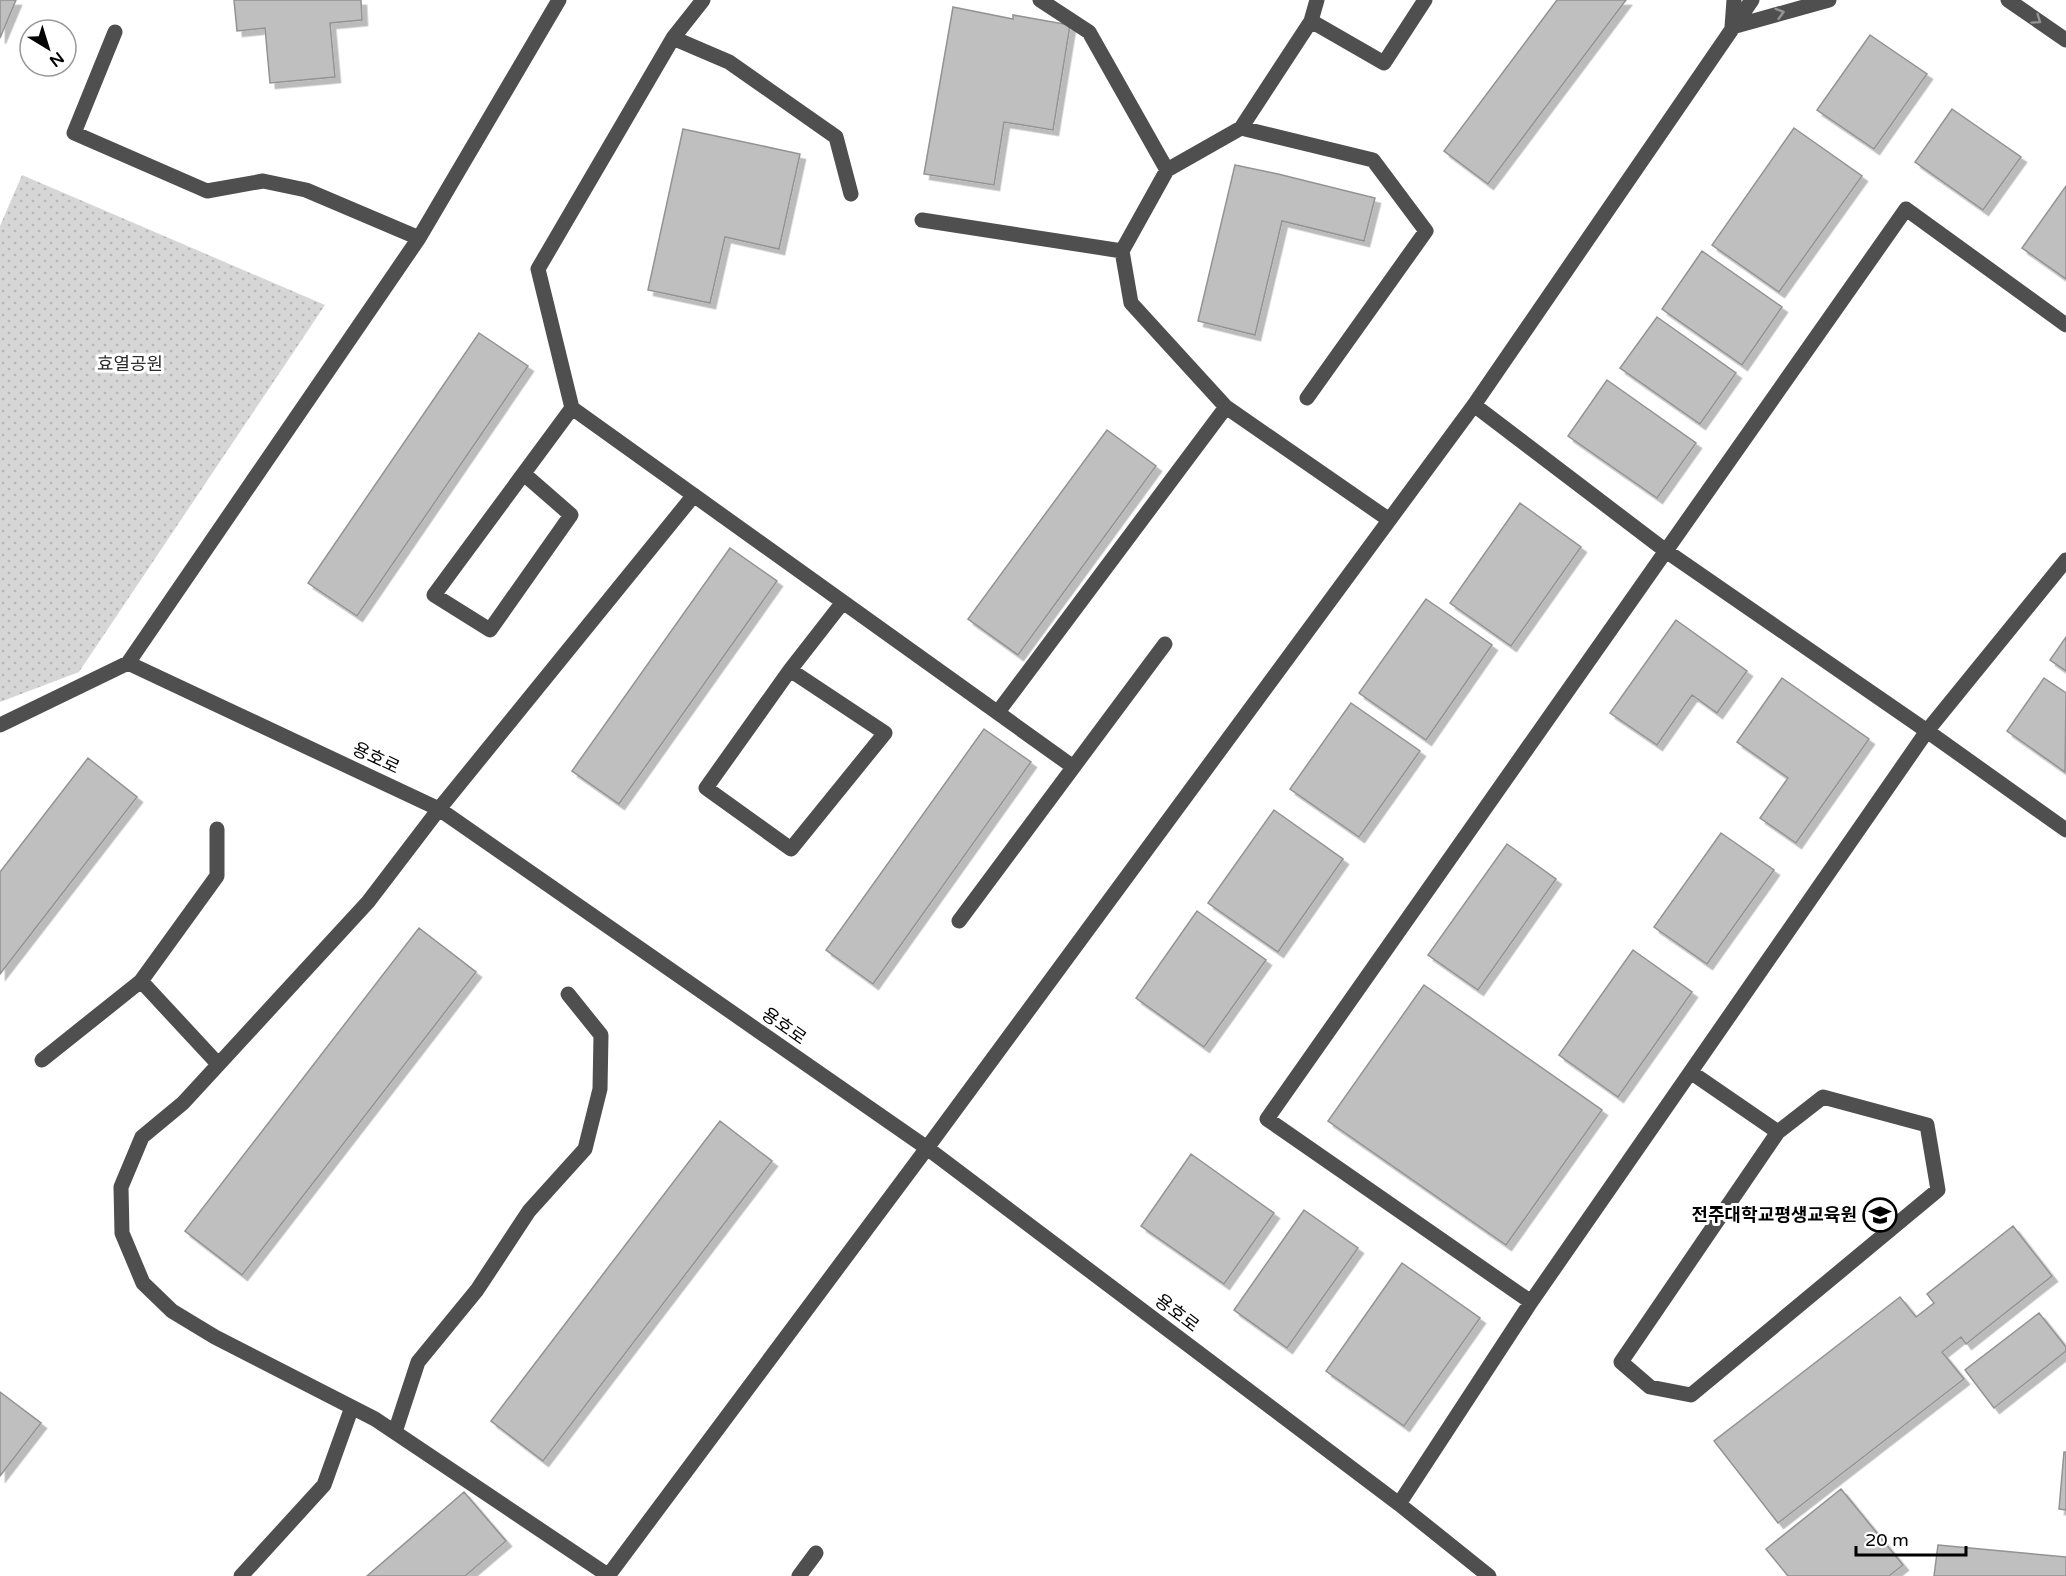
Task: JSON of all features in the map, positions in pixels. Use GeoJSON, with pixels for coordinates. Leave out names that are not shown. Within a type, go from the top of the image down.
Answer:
{"type":"FeatureCollection","features":[{"type":"Feature","properties":{"kind":"street"},"geometry":{"type":"LineString","coordinates":[[0,725],[128,663],[419,238],[559,0]]}},
{"type":"Feature","properties":{"kind":"street"},"geometry":{"type":"LineString","coordinates":[[703,0],[673,38],[538,269],[572,408],[1072,766]]}},
{"type":"Feature","properties":{"kind":"street"},"geometry":{"type":"LineString","coordinates":[[1040,0],[1089,32],[1167,170]]}},
{"type":"Feature","properties":{"kind":"street"},"geometry":{"type":"LineString","coordinates":[[1317,0],[1311,21],[1241,128],[1167,170],[1122,251],[1131,303],[1226,407],[1388,519]]}},
{"type":"Feature","properties":{"kind":"street"},"geometry":{"type":"LineString","coordinates":[[1311,21],[1384,63],[1425,0]]}},
{"type":"Feature","properties":{"kind":"street"},"geometry":{"type":"LineString","coordinates":[[1732,27],[1734,0]]}},
{"type":"Feature","properties":{"kind":"street"},"geometry":{"type":"LineString","coordinates":[[694,495],[439,809],[368,902],[183,1103],[142,1137],[122,1187],[122,1233],[143,1283],[172,1311],[215,1337],[352,1407],[395,1432],[609,1576],[1474,405],[1752,0]]}},
{"type":"Feature","properties":{"kind":"street"},"geometry":{"type":"LineString","coordinates":[[1732,27],[1829,0]]}},
{"type":"Feature","properties":{"kind":"street"},"geometry":{"type":"LineString","coordinates":[[2008,0],[2066,40]]}},
{"type":"Feature","properties":{"kind":"street"},"geometry":{"type":"LineString","coordinates":[[115,32],[74,133],[207,190],[263,181],[306,189],[419,238]]}},
{"type":"Feature","properties":{"kind":"street"},"geometry":{"type":"LineString","coordinates":[[673,38],[729,62],[836,137],[851,194]]}},
{"type":"Feature","properties":{"kind":"street"},"geometry":{"type":"LineString","coordinates":[[1241,128],[1373,160],[1426,231],[1307,398]]}},
{"type":"Feature","properties":{"kind":"street"},"geometry":{"type":"LineString","coordinates":[[1531,1302],[1267,1119],[1906,209],[2066,325]]}},
{"type":"Feature","properties":{"kind":"street"},"geometry":{"type":"LineString","coordinates":[[922,220],[1122,251]]}},
{"type":"Feature","properties":{"kind":"street"},"geometry":{"type":"LineString","coordinates":[[1474,405],[1665,551],[1928,730],[2066,830]]}},
{"type":"Feature","properties":{"kind":"street"},"geometry":{"type":"LineString","coordinates":[[998,712],[1226,407]]}},
{"type":"Feature","properties":{"kind":"street"},"geometry":{"type":"LineString","coordinates":[[524,474],[572,515],[490,630],[434,595],[572,408]]}},
{"type":"Feature","properties":{"kind":"street"},"geometry":{"type":"LineString","coordinates":[[1399,1504],[1531,1302],[1928,730],[2063,569]]}},
{"type":"Feature","properties":{"kind":"street"},"geometry":{"type":"LineString","coordinates":[[790,670],[885,733],[791,849],[706,788],[790,670],[843,602]]}},
{"type":"Feature","properties":{"kind":"street"},"geometry":{"type":"LineString","coordinates":[[959,921],[1072,766],[1165,644]]}},
{"type":"Feature","properties":{"kind":"street","name":"용호로"},"geometry":{"type":"LineString","coordinates":[[128,663],[439,809],[927,1148],[1399,1504],[1489,1576]]}},
{"type":"Feature","properties":{"kind":"street"},"geometry":{"type":"LineString","coordinates":[[42,1060],[141,981],[217,876],[217,829]]}},
{"type":"Feature","properties":{"kind":"street"},"geometry":{"type":"LineString","coordinates":[[141,981],[218,1064]]}},
{"type":"Feature","properties":{"kind":"street"},"geometry":{"type":"LineString","coordinates":[[395,1432],[418,1362],[477,1290],[530,1211],[585,1149],[600,1089],[601,1035],[568,994]]}},
{"type":"Feature","properties":{"kind":"street"},"geometry":{"type":"LineString","coordinates":[[1692,1073],[1778,1132]]}},
{"type":"Feature","properties":{"kind":"street"},"geometry":{"type":"LineString","coordinates":[[1822,1096],[1927,1125],[1938,1190],[1691,1395],[1650,1387],[1621,1362],[1778,1132],[1822,1096]]}},
{"type":"Feature","properties":{"kind":"street"},"geometry":{"type":"LineString","coordinates":[[242,1576],[324,1485],[352,1407]]}},
{"type":"Feature","properties":{"kind":"street"},"geometry":{"type":"LineString","coordinates":[[799,1576],[816,1553]]}},
{"type":"Feature","properties":{"kind":"green space","name":"효열공원"},"geometry":{"type":"Polygon","coordinates":[[[22,175],[325,305],[79,672],[0,702],[0,226],[22,175]]]}},
{"type":"Feature","properties":{"kind":"building"},"geometry":{"type":"Polygon","coordinates":[[[0,0],[16,0],[0,38],[0,0]]]}},
{"type":"Feature","properties":{"kind":"building"},"geometry":{"type":"Polygon","coordinates":[[[234,0],[361,0],[362,20],[330,23],[335,77],[270,83],[265,28],[237,31],[234,0]]]}},
{"type":"Feature","properties":{"kind":"building"},"geometry":{"type":"Polygon","coordinates":[[[1557,0],[1626,0],[1488,184],[1444,151],[1557,0]]]}},
{"type":"Feature","properties":{"kind":"building"},"geometry":{"type":"Polygon","coordinates":[[[953,7],[1013,19],[1013,15],[1070,25],[1053,130],[1004,122],[994,185],[924,174],[953,7]]]}},
{"type":"Feature","properties":{"kind":"building"},"geometry":{"type":"Polygon","coordinates":[[[1870,35],[1927,74],[1874,149],[1817,110],[1870,35]]]}},
{"type":"Feature","properties":{"kind":"building"},"geometry":{"type":"Polygon","coordinates":[[[1952,109],[2021,157],[1983,210],[1915,162],[1952,109]]]}},
{"type":"Feature","properties":{"kind":"building"},"geometry":{"type":"Polygon","coordinates":[[[1794,128],[1862,176],[1779,292],[1712,245],[1794,128]]]}},
{"type":"Feature","properties":{"kind":"building"},"geometry":{"type":"Polygon","coordinates":[[[683,129],[800,154],[779,249],[725,237],[710,303],[648,290],[683,129]]]}},
{"type":"Feature","properties":{"kind":"building"},"geometry":{"type":"Polygon","coordinates":[[[1235,165],[1375,198],[1364,241],[1282,221],[1255,335],[1198,321],[1235,165]]]}},
{"type":"Feature","properties":{"kind":"building"},"geometry":{"type":"Polygon","coordinates":[[[2066,186],[2066,279],[2022,248],[2066,186]]]}},
{"type":"Feature","properties":{"kind":"building"},"geometry":{"type":"Polygon","coordinates":[[[1702,251],[1782,307],[1742,365],[1662,309],[1702,251]]]}},
{"type":"Feature","properties":{"kind":"building"},"geometry":{"type":"Polygon","coordinates":[[[1657,317],[1736,373],[1700,424],[1620,368],[1657,317]]]}},
{"type":"Feature","properties":{"kind":"building"},"geometry":{"type":"Polygon","coordinates":[[[479,333],[528,366],[357,616],[308,583],[479,333]]]}},
{"type":"Feature","properties":{"kind":"building"},"geometry":{"type":"Polygon","coordinates":[[[1607,380],[1696,443],[1657,498],[1568,436],[1607,380]]]}},
{"type":"Feature","properties":{"kind":"building"},"geometry":{"type":"Polygon","coordinates":[[[1107,430],[1156,466],[1018,655],[968,619],[1107,430]]]}},
{"type":"Feature","properties":{"kind":"building"},"geometry":{"type":"Polygon","coordinates":[[[1520,503],[1581,547],[1511,646],[1450,603],[1520,503]]]}},
{"type":"Feature","properties":{"kind":"building"},"geometry":{"type":"Polygon","coordinates":[[[730,548],[777,581],[619,804],[572,771],[730,548]]]}},
{"type":"Feature","properties":{"kind":"building"},"geometry":{"type":"Polygon","coordinates":[[[1426,599],[1492,645],[1426,740],[1359,693],[1426,599]]]}},
{"type":"Feature","properties":{"kind":"building"},"geometry":{"type":"Polygon","coordinates":[[[1676,620],[1747,671],[1717,713],[1692,695],[1657,745],[1610,713],[1676,620]]]}},
{"type":"Feature","properties":{"kind":"building"},"geometry":{"type":"Polygon","coordinates":[[[2066,637],[2066,671],[2050,660],[2066,637]]]}},
{"type":"Feature","properties":{"kind":"building"},"geometry":{"type":"Polygon","coordinates":[[[1782,678],[1869,739],[1796,843],[1760,818],[1788,778],[1737,742],[1782,678]]]}},
{"type":"Feature","properties":{"kind":"building"},"geometry":{"type":"Polygon","coordinates":[[[2044,678],[2066,693],[2065,772],[2007,731],[2044,678]]]}},
{"type":"Feature","properties":{"kind":"building"},"geometry":{"type":"Polygon","coordinates":[[[1351,703],[1420,751],[1359,837],[1290,789],[1351,703]]]}},
{"type":"Feature","properties":{"kind":"building"},"geometry":{"type":"Polygon","coordinates":[[[984,729],[1031,762],[873,984],[826,950],[984,729]]]}},
{"type":"Feature","properties":{"kind":"building"},"geometry":{"type":"Polygon","coordinates":[[[88,758],[137,797],[0,974],[0,872],[88,758]]]}},
{"type":"Feature","properties":{"kind":"building"},"geometry":{"type":"Polygon","coordinates":[[[1274,810],[1343,859],[1278,952],[1208,903],[1274,810]]]}},
{"type":"Feature","properties":{"kind":"building"},"geometry":{"type":"Polygon","coordinates":[[[1721,833],[1774,870],[1707,964],[1654,927],[1721,833]]]}},
{"type":"Feature","properties":{"kind":"building"},"geometry":{"type":"Polygon","coordinates":[[[1507,844],[1556,879],[1478,990],[1428,955],[1507,844]]]}},
{"type":"Feature","properties":{"kind":"building"},"geometry":{"type":"Polygon","coordinates":[[[1197,911],[1266,960],[1204,1047],[1136,998],[1197,911]]]}},
{"type":"Feature","properties":{"kind":"building"},"geometry":{"type":"Polygon","coordinates":[[[419,928],[476,972],[242,1275],[185,1231],[419,928]]]}},
{"type":"Feature","properties":{"kind":"building"},"geometry":{"type":"Polygon","coordinates":[[[1633,950],[1692,992],[1618,1097],[1559,1055],[1633,950]]]}},
{"type":"Feature","properties":{"kind":"building"},"geometry":{"type":"Polygon","coordinates":[[[1424,985],[1602,1110],[1506,1245],[1328,1121],[1424,985]]]}},
{"type":"Feature","properties":{"kind":"building"},"geometry":{"type":"Polygon","coordinates":[[[720,1121],[772,1161],[543,1461],[491,1421],[720,1121]]]}},
{"type":"Feature","properties":{"kind":"building"},"geometry":{"type":"Polygon","coordinates":[[[1191,1154],[1274,1213],[1224,1284],[1141,1226],[1191,1154]]]}},
{"type":"Feature","properties":{"kind":"building"},"geometry":{"type":"Polygon","coordinates":[[[1304,1210],[1358,1248],[1287,1348],[1234,1310],[1304,1210]]]}},
{"type":"Feature","properties":{"kind":"building"},"geometry":{"type":"Polygon","coordinates":[[[2013,1226],[2052,1276],[1966,1344],[1961,1337],[1942,1352],[1964,1379],[1778,1523],[1714,1441],[1900,1297],[1916,1317],[1934,1303],[1927,1294],[2013,1226]]]}},
{"type":"Feature","properties":{"kind":"building"},"geometry":{"type":"Polygon","coordinates":[[[1402,1263],[1480,1318],[1404,1426],[1326,1371],[1402,1263]]]}},
{"type":"Feature","properties":{"kind":"building"},"geometry":{"type":"Polygon","coordinates":[[[2039,1313],[2066,1347],[2066,1351],[1994,1408],[1965,1370],[2039,1313]]]}},
{"type":"Feature","properties":{"kind":"building"},"geometry":{"type":"Polygon","coordinates":[[[0,1392],[41,1423],[0,1476],[0,1392]]]}},
{"type":"Feature","properties":{"kind":"building"},"geometry":{"type":"Polygon","coordinates":[[[2064,1452],[2066,1452],[2066,1510],[2059,1509],[2064,1452]]]}},
{"type":"Feature","properties":{"kind":"building"},"geometry":{"type":"Polygon","coordinates":[[[1841,1489],[1903,1565],[1889,1576],[1788,1576],[1766,1549],[1841,1489]]]}},
{"type":"Feature","properties":{"kind":"building"},"geometry":{"type":"Polygon","coordinates":[[[464,1492],[506,1541],[465,1576],[367,1576],[464,1492]]]}},
{"type":"Feature","properties":{"kind":"building"},"geometry":{"type":"Polygon","coordinates":[[[1938,1545],[2066,1557],[2066,1576],[1934,1576],[1938,1545]]]}},
{"type":"Feature","properties":{"kind":"place","name":"전주대학교평생교육원"},"geometry":{"type":"Point","coordinates":[1880,1215]}}]}
